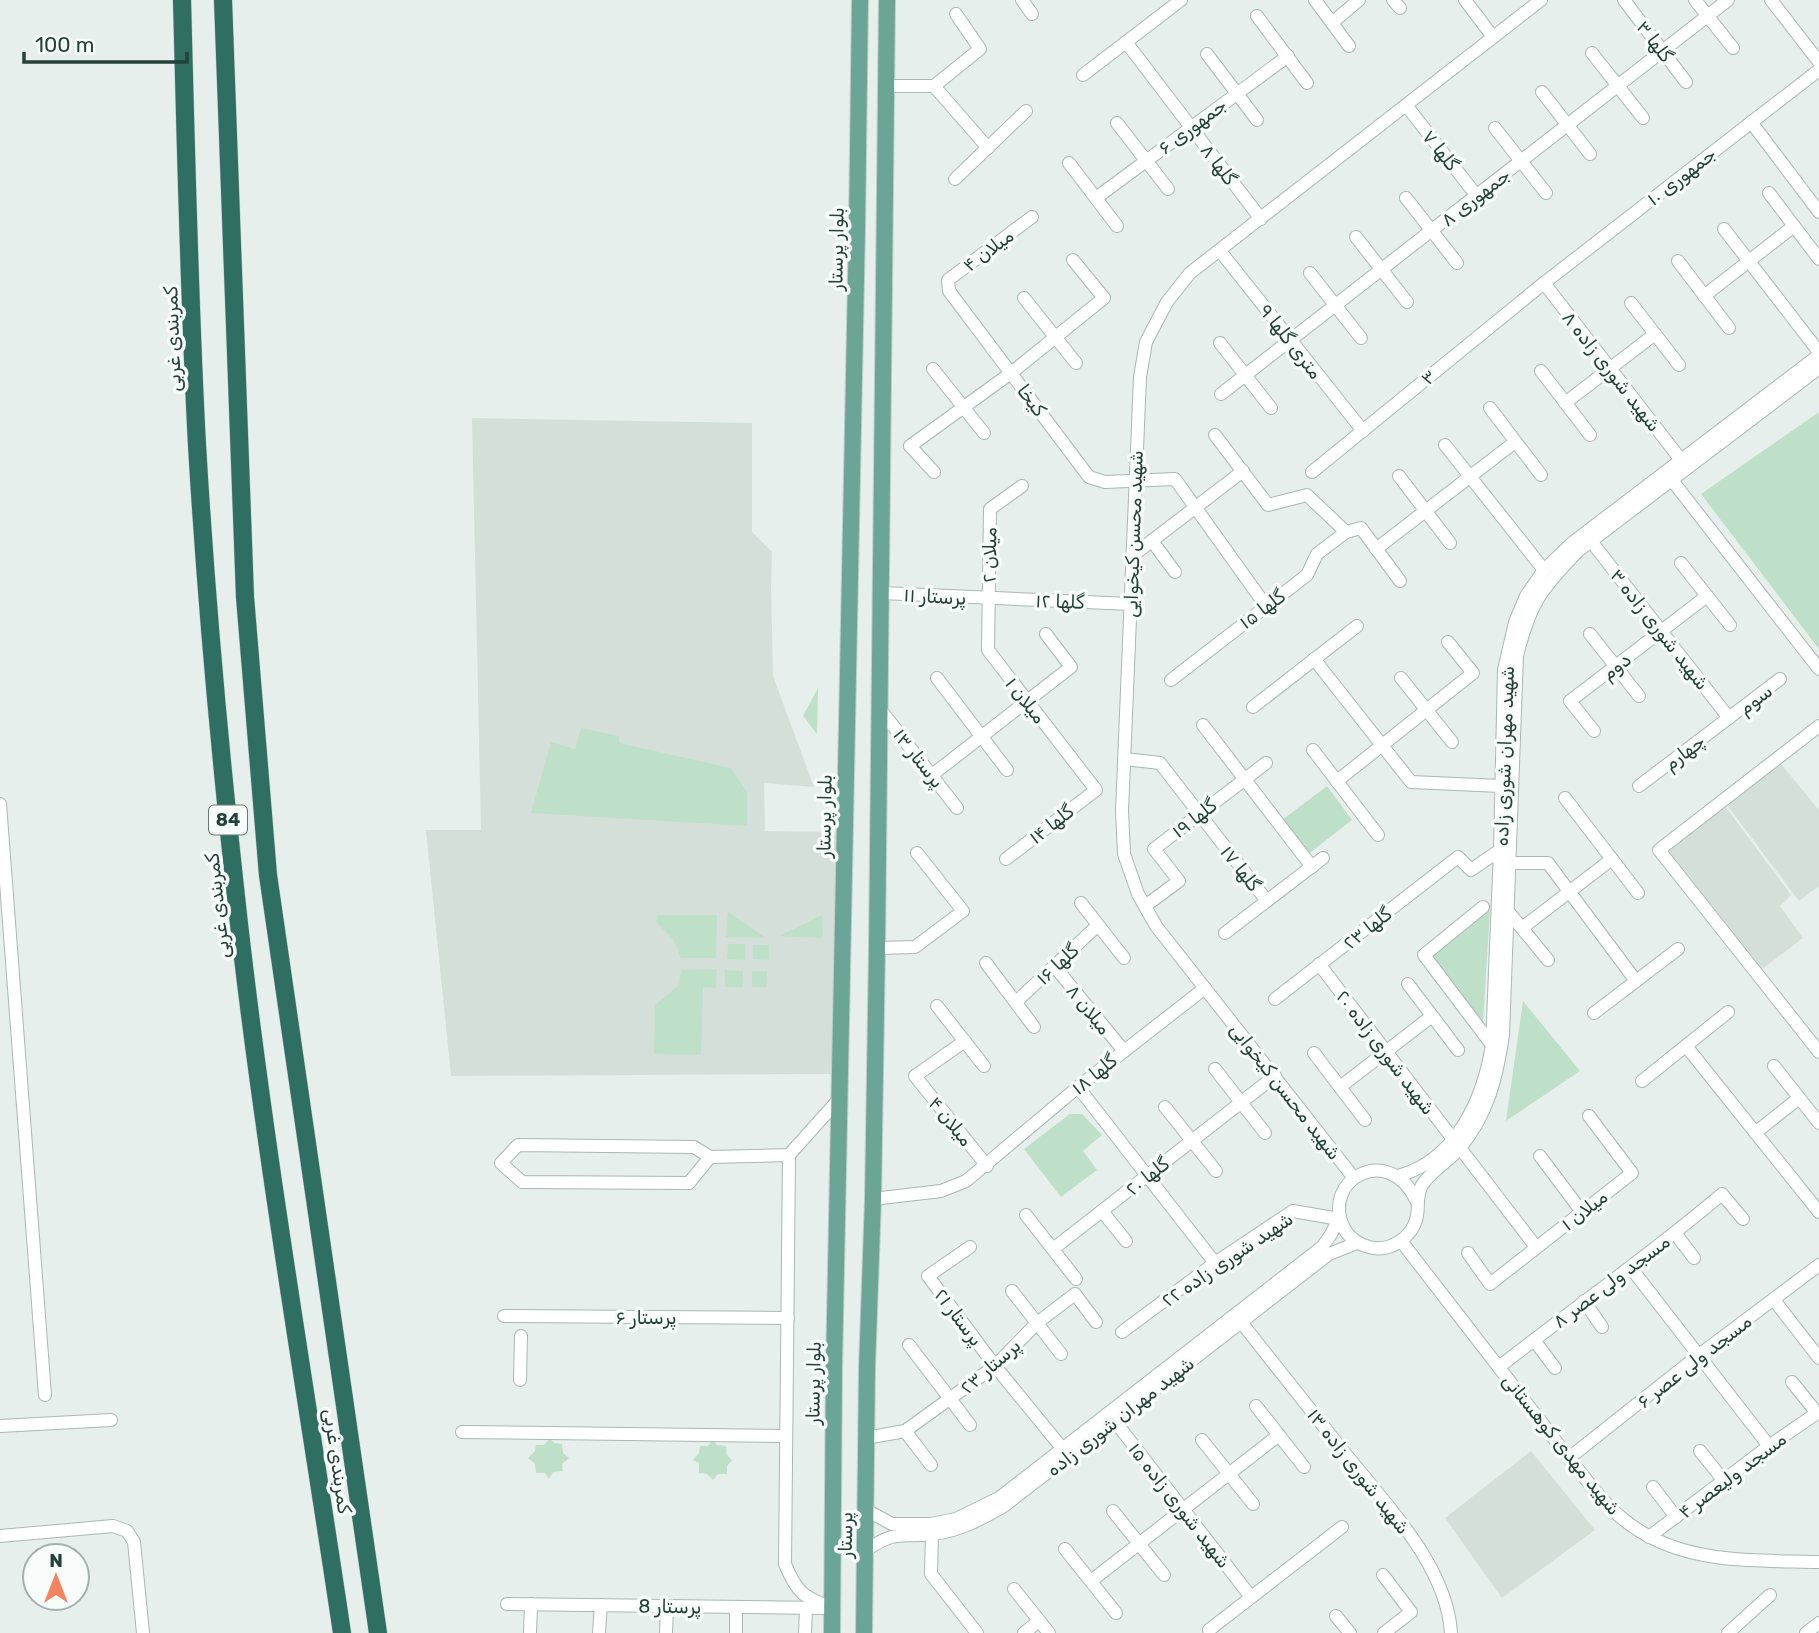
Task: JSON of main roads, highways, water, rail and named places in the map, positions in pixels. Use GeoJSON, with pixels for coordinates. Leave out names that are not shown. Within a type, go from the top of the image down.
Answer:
{"type":"FeatureCollection","features":[{"type":"Feature","properties":{"kind":"highway","name":"کمربندی غربی"},"geometry":{"type":"LineString","coordinates":[[182,0],[197,446],[221,750],[261,1095],[342,1633]]}},
{"type":"Feature","properties":{"kind":"highway","name":"کمربندی غربی"},"geometry":{"type":"LineString","coordinates":[[223,0],[245,597],[268,875],[377,1633]]}},
{"type":"Feature","properties":{"kind":"main road","name":"بلوار پرستار"},"geometry":{"type":"LineString","coordinates":[[832,1633],[860,0]]}},
{"type":"Feature","properties":{"kind":"main road"},"geometry":{"type":"LineString","coordinates":[[851,536],[881,536],[887,0]]}},
{"type":"Feature","properties":{"kind":"main road","name":"پرستار"},"geometry":{"type":"LineString","coordinates":[[864,1633],[877,948],[881,536]]}}]}
